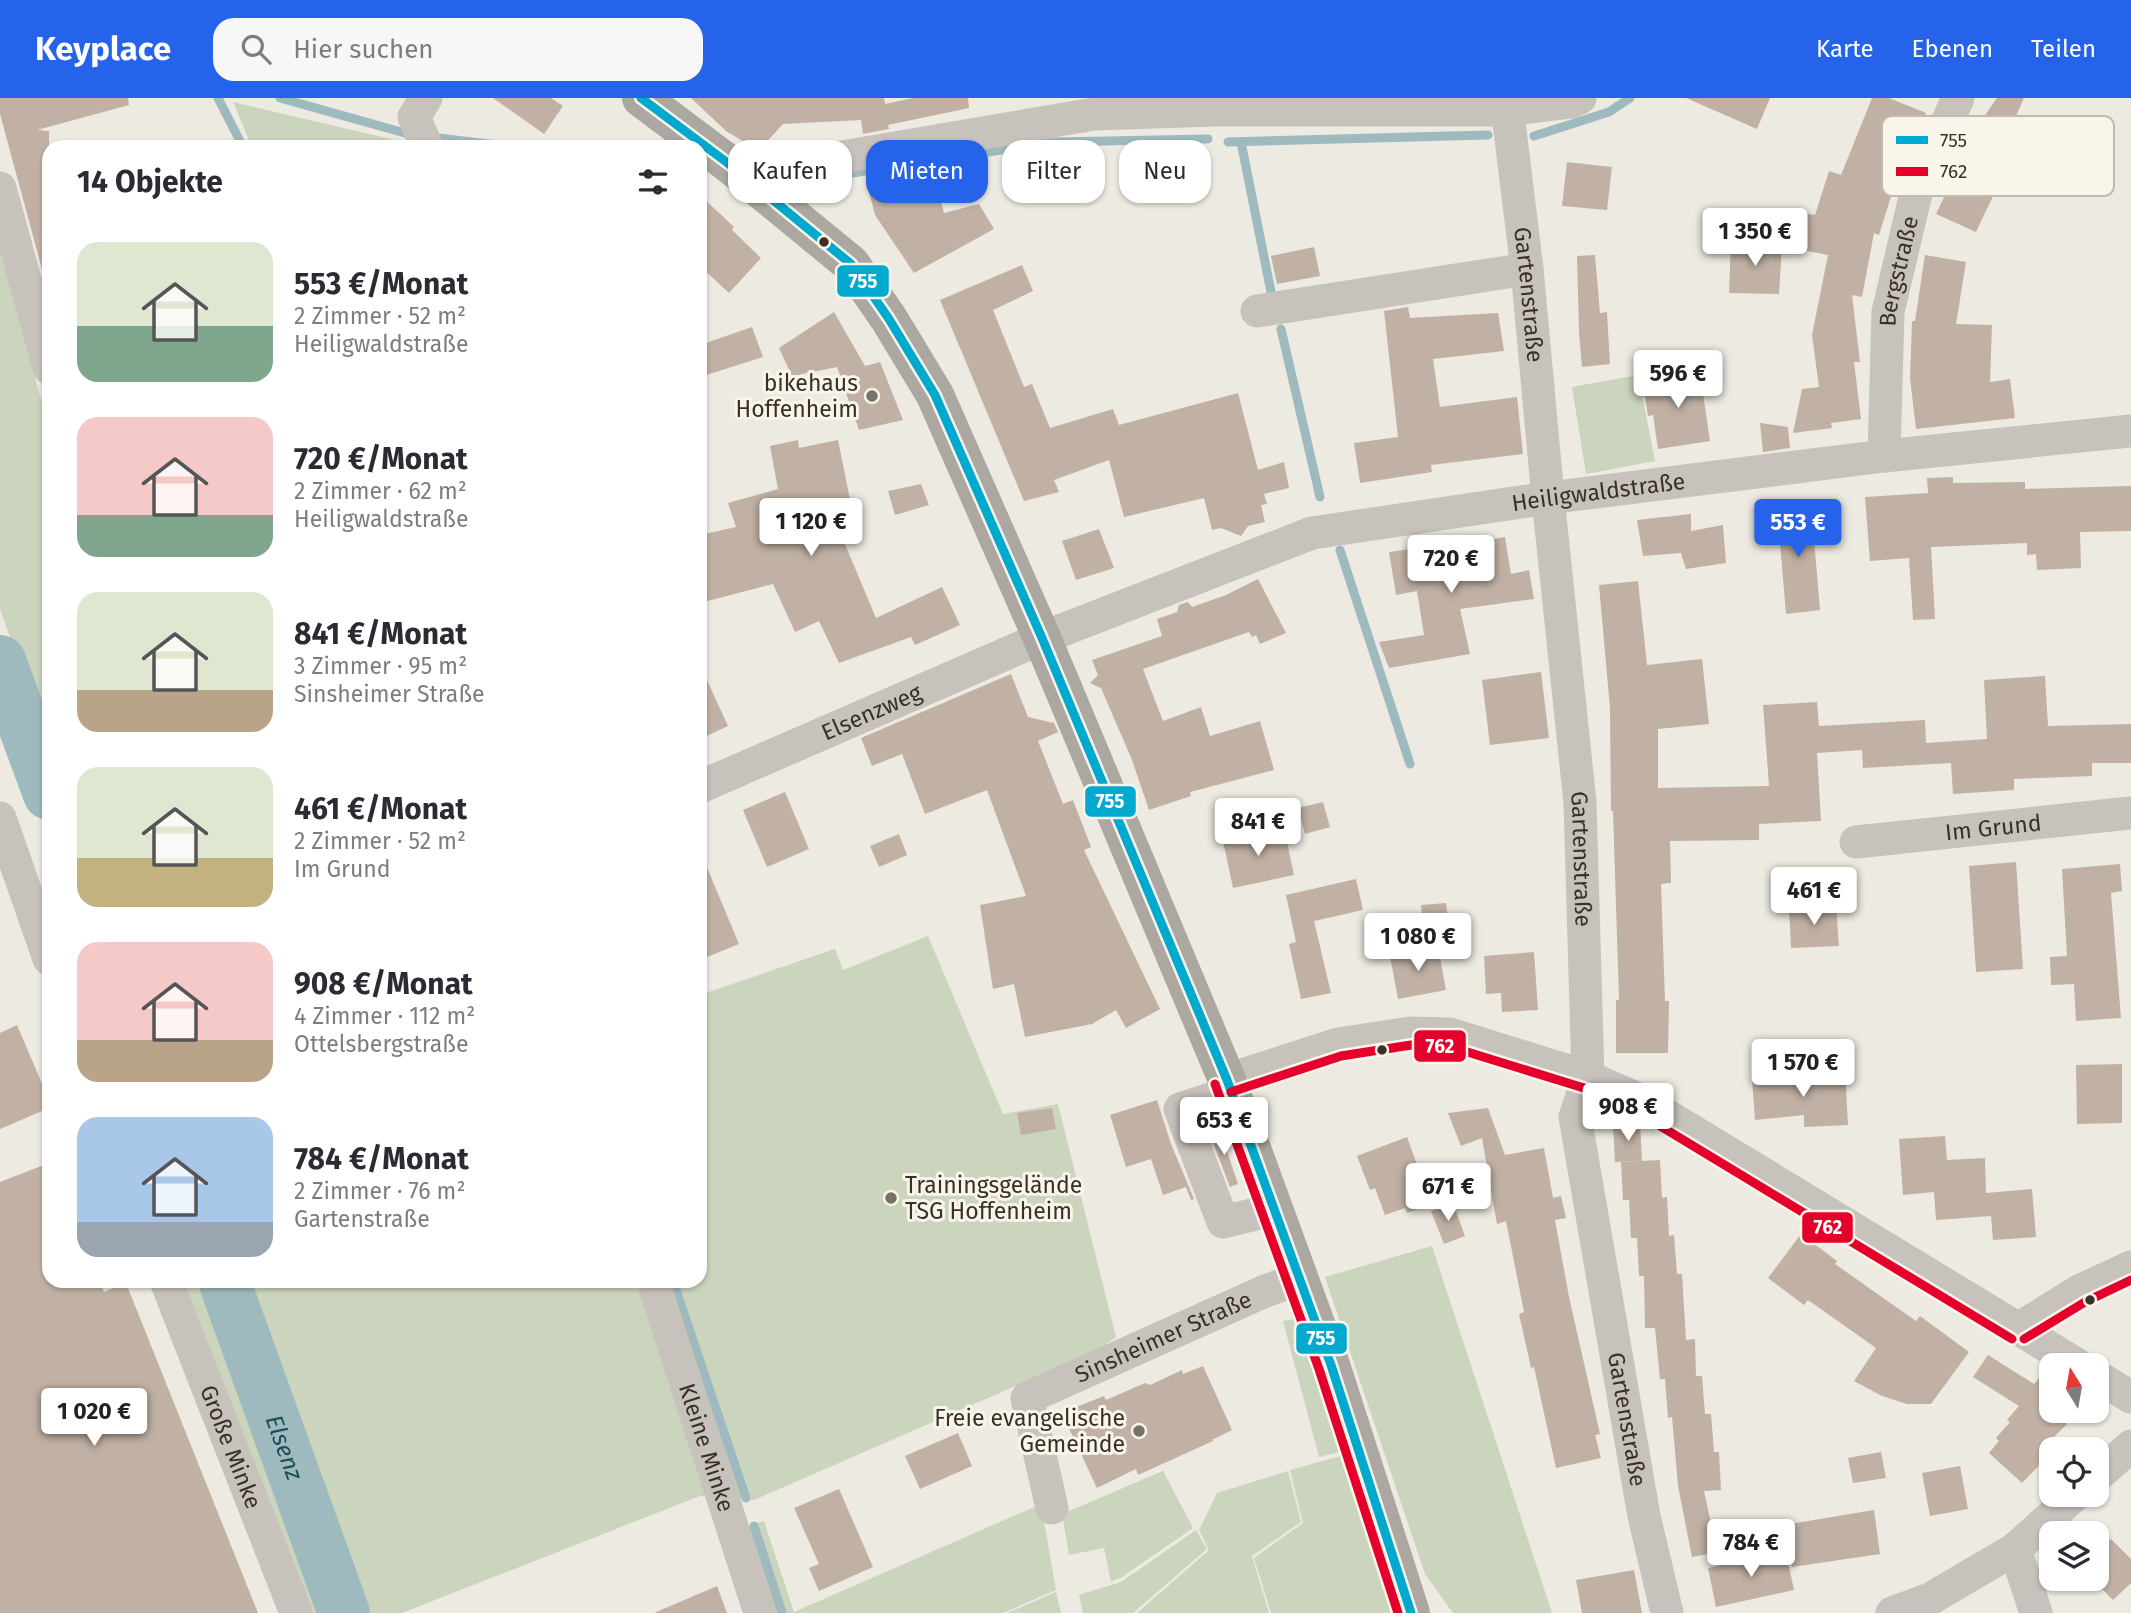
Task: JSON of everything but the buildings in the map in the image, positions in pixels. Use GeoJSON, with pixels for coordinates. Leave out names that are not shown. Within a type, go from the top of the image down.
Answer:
{"type":"FeatureCollection","features":[{"type":"Feature","properties":{"kind":"main road"},"geometry":{"type":"LineString","coordinates":[[641,98],[696,140]]}},
{"type":"Feature","properties":{"kind":"main road"},"geometry":{"type":"LineString","coordinates":[[707,148],[728,164]]}},
{"type":"Feature","properties":{"kind":"main road"},"geometry":{"type":"LineString","coordinates":[[777,203],[851,264],[935,395],[1042,638],[1229,1086],[1301,1278],[1411,1613]]}},
{"type":"Feature","properties":{"kind":"street"},"geometry":{"type":"LineString","coordinates":[[852,155],[1094,114],[1571,102],[1580,98]]}},
{"type":"Feature","properties":{"kind":"street","name":"Bergstraße"},"geometry":{"type":"LineString","coordinates":[[1950,116],[1958,98]]}},
{"type":"Feature","properties":{"kind":"street","name":"Gartenstraße"},"geometry":{"type":"LineString","coordinates":[[1506,104],[1527,269],[1580,803],[1588,1077],[1574,1117],[1644,1516],[1667,1613]]}},
{"type":"Feature","properties":{"kind":"street"},"geometry":{"type":"LineString","coordinates":[[0,188],[42,343]]}},
{"type":"Feature","properties":{"kind":"street","name":"Bergstraße"},"geometry":{"type":"LineString","coordinates":[[1884,456],[1888,312],[1915,196]]}},
{"type":"Feature","properties":{"kind":"street"},"geometry":{"type":"LineString","coordinates":[[1257,311],[1527,269]]}},
{"type":"Feature","properties":{"kind":"street","name":"Heiligwaldstraße"},"geometry":{"type":"LineString","coordinates":[[1042,638],[1312,533],[1548,498],[1884,456],[2131,430]]}},
{"type":"Feature","properties":{"kind":"street","name":"Elsenzweg"},"geometry":{"type":"LineString","coordinates":[[707,784],[1042,638]]}},
{"type":"Feature","properties":{"kind":"street","name":"Im Grund"},"geometry":{"type":"LineString","coordinates":[[1856,842],[2131,813]]}},
{"type":"Feature","properties":{"kind":"street"},"geometry":{"type":"LineString","coordinates":[[0,818],[42,939]]}},
{"type":"Feature","properties":{"kind":"street"},"geometry":{"type":"LineString","coordinates":[[1276,1209],[1223,1222],[1180,1108],[1338,1044],[1410,1033],[1450,1034],[1588,1077],[1643,1101],[2059,1353]]}},
{"type":"Feature","properties":{"kind":"street"},"geometry":{"type":"LineString","coordinates":[[2018,1328],[2079,1291],[2131,1267]]}},
{"type":"Feature","properties":{"kind":"street","name":"Sinsheimer Straße"},"geometry":{"type":"LineString","coordinates":[[1052,1508],[1027,1398],[1301,1278]]}},
{"type":"Feature","properties":{"kind":"street","name":"Große Minke"},"geometry":{"type":"LineString","coordinates":[[169,1288],[296,1613]]}},
{"type":"Feature","properties":{"kind":"street","name":"Kleine Minke"},"geometry":{"type":"LineString","coordinates":[[655,1288],[760,1613]]}},
{"type":"Feature","properties":{"kind":"street"},"geometry":{"type":"LineString","coordinates":[[2109,1384],[2131,1397]]}},
{"type":"Feature","properties":{"kind":"street"},"geometry":{"type":"LineString","coordinates":[[2109,1465],[2131,1446]]}},
{"type":"Feature","properties":{"kind":"street"},"geometry":{"type":"LineString","coordinates":[[1892,1613],[1930,1599],[2015,1549],[2062,1507]]}},
{"type":"Feature","properties":{"kind":"street"},"geometry":{"type":"LineString","coordinates":[[2015,1549],[2035,1613]]}},
{"type":"Feature","properties":{"kind":"green space"},"geometry":{"type":"Polygon","coordinates":[[[233,102],[395,140],[249,140],[233,102]]]}},
{"type":"Feature","properties":{"kind":"green space"},"geometry":{"type":"Polygon","coordinates":[[[0,240],[42,404],[42,727],[0,609],[0,240]]]}},
{"type":"Feature","properties":{"kind":"green space"},"geometry":{"type":"Polygon","coordinates":[[[1638,375],[1655,461],[1586,474],[1572,387],[1638,375]]]}},
{"type":"Feature","properties":{"kind":"green space","name":"Trainingsgelände TSG Hoffenheim"},"geometry":{"type":"Polygon","coordinates":[[[928,936],[1003,1114],[1058,1104],[1116,1337],[1096,1351],[754,1500],[700,1496],[402,1613],[286,1613],[152,1288],[707,1288],[707,993],[835,949],[843,970],[928,936]]]}},
{"type":"Feature","properties":{"kind":"green space"},"geometry":{"type":"Polygon","coordinates":[[[1432,1246],[1552,1613],[1453,1613],[1425,1574],[1325,1277],[1432,1246]]]}},
{"type":"Feature","properties":{"kind":"green space"},"geometry":{"type":"Polygon","coordinates":[[[1294,1319],[1344,1451],[1319,1457],[1283,1321],[1294,1319]]]}},
{"type":"Feature","properties":{"kind":"green space"},"geometry":{"type":"Polygon","coordinates":[[[1344,1455],[1391,1613],[1271,1613],[1254,1558],[1303,1523],[1290,1470],[1344,1455]]]}},
{"type":"Feature","properties":{"kind":"green space"},"geometry":{"type":"Polygon","coordinates":[[[1163,1471],[1193,1528],[1111,1582],[1104,1548],[1069,1555],[1062,1514],[1163,1471]]]}},
{"type":"Feature","properties":{"kind":"green space"},"geometry":{"type":"Polygon","coordinates":[[[1288,1471],[1301,1522],[1252,1556],[1269,1613],[1137,1613],[1209,1550],[1199,1530],[1217,1493],[1288,1471]]]}},
{"type":"Feature","properties":{"kind":"green space"},"geometry":{"type":"Polygon","coordinates":[[[1041,1504],[1056,1590],[1003,1613],[771,1613],[743,1528],[764,1521],[794,1612],[1041,1504]]]}},
{"type":"Feature","properties":{"kind":"green space"},"geometry":{"type":"Polygon","coordinates":[[[1196,1530],[1207,1549],[1133,1613],[1083,1613],[1079,1595],[1121,1582],[1196,1530]]]}},
{"type":"Feature","properties":{"kind":"green space"},"geometry":{"type":"Polygon","coordinates":[[[1056,1592],[1061,1613],[1007,1613],[1056,1592]]]}},
{"type":"Feature","properties":{"kind":"waterway"},"geometry":{"type":"LineString","coordinates":[[218,98],[239,140]]}},
{"type":"Feature","properties":{"kind":"waterway"},"geometry":{"type":"LineString","coordinates":[[280,98],[412,135]]}},
{"type":"Feature","properties":{"kind":"waterway"},"geometry":{"type":"LineString","coordinates":[[1534,136],[1609,112],[1630,98]]}},
{"type":"Feature","properties":{"kind":"waterway"},"geometry":{"type":"LineString","coordinates":[[1228,142],[1488,135]]}},
{"type":"Feature","properties":{"kind":"waterway"},"geometry":{"type":"LineString","coordinates":[[430,137],[456,140]]}},
{"type":"Feature","properties":{"kind":"waterway"},"geometry":{"type":"LineString","coordinates":[[852,173],[1054,142],[1208,139]]}},
{"type":"Feature","properties":{"kind":"waterway"},"geometry":{"type":"LineString","coordinates":[[1241,142],[1272,297]]}},
{"type":"Feature","properties":{"kind":"waterway"},"geometry":{"type":"LineString","coordinates":[[1281,329],[1320,497]]}},
{"type":"Feature","properties":{"kind":"waterway"},"geometry":{"type":"LineString","coordinates":[[1340,550],[1410,764]]}},
{"type":"Feature","properties":{"kind":"waterway","name":"Elsenz"},"geometry":{"type":"LineString","coordinates":[[0,661],[42,775]]}},
{"type":"Feature","properties":{"kind":"waterway","name":"Elsenz"},"geometry":{"type":"LineString","coordinates":[[227,1288],[344,1613]]}},
{"type":"Feature","properties":{"kind":"waterway"},"geometry":{"type":"LineString","coordinates":[[675,1288],[746,1498]]}},
{"type":"Feature","properties":{"kind":"waterway"},"geometry":{"type":"LineString","coordinates":[[754,1526],[782,1613]]}},
{"type":"Feature","properties":{"kind":"transit line","name":"755"},"geometry":{"type":"LineString","coordinates":[[641,98],[697,140]]}},
{"type":"Feature","properties":{"kind":"transit line","name":"755"},"geometry":{"type":"LineString","coordinates":[[707,148],[851,264],[889,319],[935,395],[1042,638],[1227,1080],[1331,1365],[1411,1613]]}},
{"type":"Feature","properties":{"kind":"transit line","name":"762"},"geometry":{"type":"LineString","coordinates":[[1231,1092],[1341,1056],[1411,1045],[1448,1046],[1584,1088],[1637,1112],[2012,1339]]}},
{"type":"Feature","properties":{"kind":"transit line","name":"762"},"geometry":{"type":"LineString","coordinates":[[1215,1084],[1319,1369],[1398,1613]]}},
{"type":"Feature","properties":{"kind":"transit line","name":"762"},"geometry":{"type":"LineString","coordinates":[[2024,1339],[2085,1302],[2131,1280]]}},
{"type":"Feature","properties":{"kind":"place","name":"bikehaus Hoffenheim"},"geometry":{"type":"Point","coordinates":[872,396]}},
{"type":"Feature","properties":{"kind":"place","name":"Trainingsgelände TSG Hoffenheim"},"geometry":{"type":"Point","coordinates":[891,1198]}},
{"type":"Feature","properties":{"kind":"place","name":"Freie evangelische Gemeinde"},"geometry":{"type":"Point","coordinates":[1139,1431]}}]}
